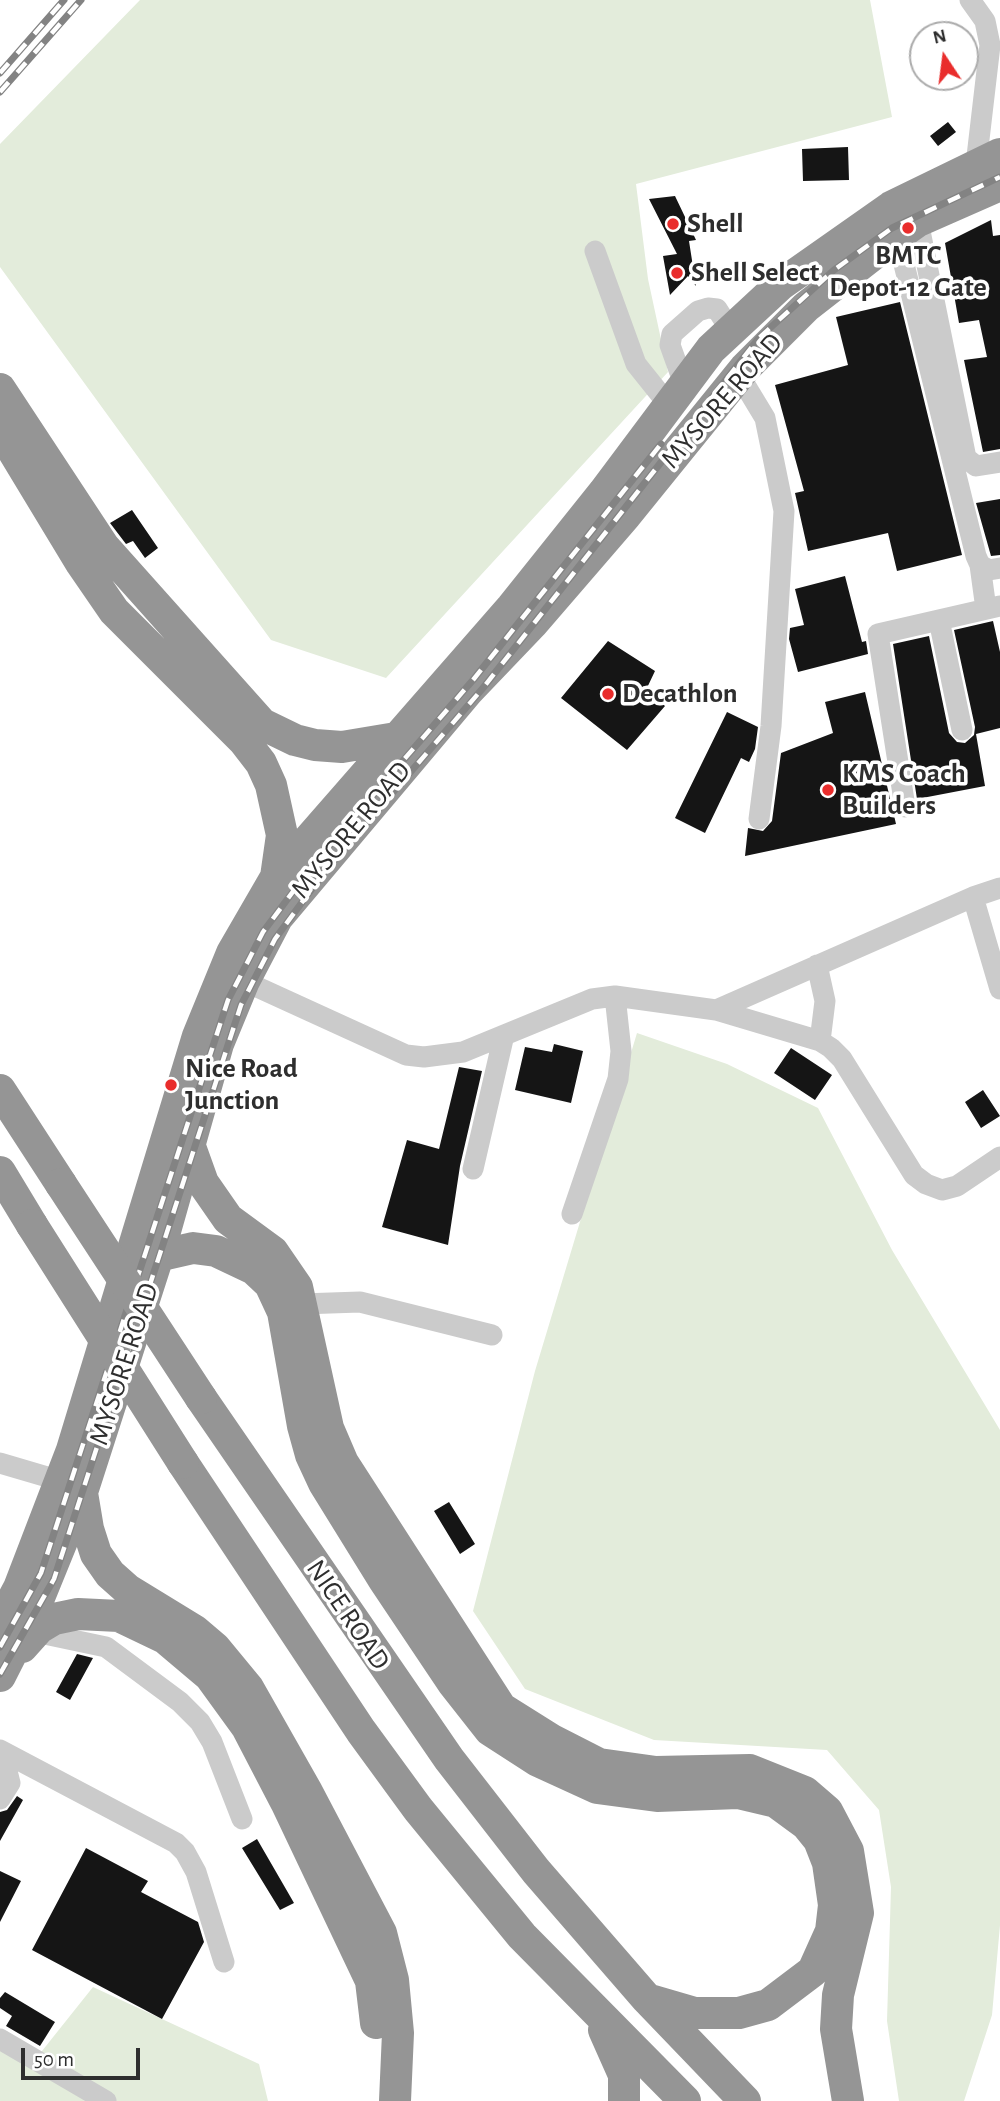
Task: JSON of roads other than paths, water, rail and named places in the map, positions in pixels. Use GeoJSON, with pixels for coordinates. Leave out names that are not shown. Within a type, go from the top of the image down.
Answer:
{"type":"FeatureCollection","features":[{"type":"Feature","properties":{"kind":"highway","name":"MYSORE ROAD"},"geometry":{"type":"LineString","coordinates":[[0,1623],[8,1591],[71,1486],[158,1256],[218,1044],[244,981],[277,918],[512,607],[604,492],[676,394],[721,340],[780,285],[891,207],[988,159]]}},
{"type":"Feature","properties":{"kind":"highway","name":"MYSORE ROAD"},"geometry":{"type":"LineString","coordinates":[[3,1671],[60,1550],[71,1486],[198,1036],[232,953],[276,877],[404,748],[626,515],[734,380],[806,307],[908,228],[1000,186]]}},
{"type":"Feature","properties":{"kind":"highway"},"geometry":{"type":"LineString","coordinates":[[721,340],[734,380]]}},
{"type":"Feature","properties":{"kind":"highway"},"geometry":{"type":"LineString","coordinates":[[0,389],[104,547],[262,724],[295,740],[328,746],[404,748]]}},
{"type":"Feature","properties":{"kind":"highway"},"geometry":{"type":"LineString","coordinates":[[0,429],[80,563],[114,611],[244,741],[261,763],[271,785],[282,835],[276,877]]}},
{"type":"Feature","properties":{"kind":"highway","name":"NICE ROAD"},"geometry":{"type":"LineString","coordinates":[[0,1090],[201,1398],[449,1759],[537,1871],[647,1999],[746,2101]]}},
{"type":"Feature","properties":{"kind":"highway"},"geometry":{"type":"LineString","coordinates":[[189,1144],[203,1183],[228,1219],[273,1252],[297,1287],[328,1428],[343,1463],[501,1708],[552,1740],[599,1764],[656,1772],[750,1770],[805,1792],[827,1811],[848,1852],[858,1913],[838,1995],[836,2029],[848,2101]]}},
{"type":"Feature","properties":{"kind":"highway","name":"NICE ROAD"},"geometry":{"type":"LineString","coordinates":[[0,1172],[183,1464],[360,1731],[418,1809],[522,1936],[685,2101]]}},
{"type":"Feature","properties":{"kind":"highway"},"geometry":{"type":"LineString","coordinates":[[158,1256],[193,1248],[216,1251],[254,1269],[270,1284],[283,1312],[303,1426],[311,1455],[324,1483],[391,1591],[453,1683],[491,1730],[538,1761],[597,1788],[657,1796],[738,1793],[776,1802],[806,1824],[819,1840],[828,1863],[834,1905],[831,1931],[813,1971],[768,2005],[739,2013],[695,2013],[647,1999]]}},
{"type":"Feature","properties":{"kind":"highway"},"geometry":{"type":"LineString","coordinates":[[71,1486],[96,1554],[110,1574],[128,1590],[174,1615],[215,1648],[248,1688],[371,1981],[377,2036],[374,2101]]}},
{"type":"Feature","properties":{"kind":"highway"},"geometry":{"type":"LineString","coordinates":[[3,1671],[35,1632],[54,1619],[100,1614],[119,1616],[166,1637],[217,1686],[296,1797],[381,1933],[389,1956],[398,2033],[395,2101]]}},
{"type":"Feature","properties":{"kind":"highway"},"geometry":{"type":"LineString","coordinates":[[594,2008],[624,2075],[624,2101]]}},
{"type":"Feature","properties":{"kind":"street"},"geometry":{"type":"LineString","coordinates":[[970,0],[985,21],[990,45],[988,159]]}},
{"type":"Feature","properties":{"kind":"street"},"geometry":{"type":"LineString","coordinates":[[908,228],[967,458],[976,466],[1000,462]]}},
{"type":"Feature","properties":{"kind":"street"},"geometry":{"type":"LineString","coordinates":[[905,807],[878,634],[993,608],[990,566],[908,228]]}},
{"type":"Feature","properties":{"kind":"street"},"geometry":{"type":"LineString","coordinates":[[595,251],[636,364],[676,394]]}},
{"type":"Feature","properties":{"kind":"street"},"geometry":{"type":"LineString","coordinates":[[734,380],[765,418],[784,511],[771,726],[759,819]]}},
{"type":"Feature","properties":{"kind":"street"},"geometry":{"type":"LineString","coordinates":[[939,620],[962,730]]}},
{"type":"Feature","properties":{"kind":"street"},"geometry":{"type":"LineString","coordinates":[[716,1010],[973,897],[1000,888]]}},
{"type":"Feature","properties":{"kind":"street"},"geometry":{"type":"LineString","coordinates":[[973,897],[1000,989]]}},
{"type":"Feature","properties":{"kind":"street"},"geometry":{"type":"LineString","coordinates":[[817,965],[825,1001],[820,1041]]}},
{"type":"Feature","properties":{"kind":"street"},"geometry":{"type":"LineString","coordinates":[[244,981],[406,1055],[444,1056],[592,999],[615,996],[716,1010],[820,1041],[842,1059],[914,1175],[926,1184],[942,1190],[957,1186],[1000,1157]]}},
{"type":"Feature","properties":{"kind":"street"},"geometry":{"type":"LineString","coordinates":[[572,1214],[618,1079],[621,1051],[615,996]]}},
{"type":"Feature","properties":{"kind":"street"},"geometry":{"type":"LineString","coordinates":[[473,1169],[504,1035]]}},
{"type":"Feature","properties":{"kind":"street"},"geometry":{"type":"LineString","coordinates":[[301,1304],[360,1302],[492,1335]]}},
{"type":"Feature","properties":{"kind":"street"},"geometry":{"type":"LineString","coordinates":[[0,1463],[71,1486]]}},
{"type":"Feature","properties":{"kind":"street"},"geometry":{"type":"LineString","coordinates":[[35,1632],[106,1647],[180,1702],[200,1721],[212,1742],[242,1819]]}},
{"type":"Feature","properties":{"kind":"street"},"geometry":{"type":"LineString","coordinates":[[0,1749],[176,1843],[185,1852],[196,1872],[224,1962]]}},
{"type":"Feature","properties":{"kind":"street"},"geometry":{"type":"LineString","coordinates":[[0,1765],[7,1771],[10,1783],[0,1800]]}},
{"type":"Feature","properties":{"kind":"street"},"geometry":{"type":"LineString","coordinates":[[0,2039],[106,2101]]}},
{"type":"Feature","properties":{"kind":"railway"},"geometry":{"type":"LineString","coordinates":[[0,73],[64,0]]}},
{"type":"Feature","properties":{"kind":"railway"},"geometry":{"type":"LineString","coordinates":[[0,92],[81,0]]}},
{"type":"Feature","properties":{"kind":"railway"},"geometry":{"type":"LineString","coordinates":[[0,1674],[54,1579],[241,1005],[275,939],[325,871],[483,688],[759,338],[834,270],[892,228],[1000,177]]}},
{"type":"Feature","properties":{"kind":"railway"},"geometry":{"type":"LineString","coordinates":[[0,1647],[41,1573],[228,1000],[263,932],[315,862],[473,680],[661,444]]}},
{"type":"Feature","properties":{"kind":"place","name":"Shell"},"geometry":{"type":"Point","coordinates":[673,224]}},
{"type":"Feature","properties":{"kind":"place","name":"BMTC Depot-12 Gate"},"geometry":{"type":"Point","coordinates":[908,228]}},
{"type":"Feature","properties":{"kind":"place","name":"Shell Select"},"geometry":{"type":"Point","coordinates":[677,273]}},
{"type":"Feature","properties":{"kind":"place","name":"Decathlon"},"geometry":{"type":"Point","coordinates":[608,694]}},
{"type":"Feature","properties":{"kind":"place","name":"KMS Coach Builders"},"geometry":{"type":"Point","coordinates":[828,790]}},
{"type":"Feature","properties":{"kind":"place","name":"Nice Road Junction"},"geometry":{"type":"Point","coordinates":[171,1085]}}]}
